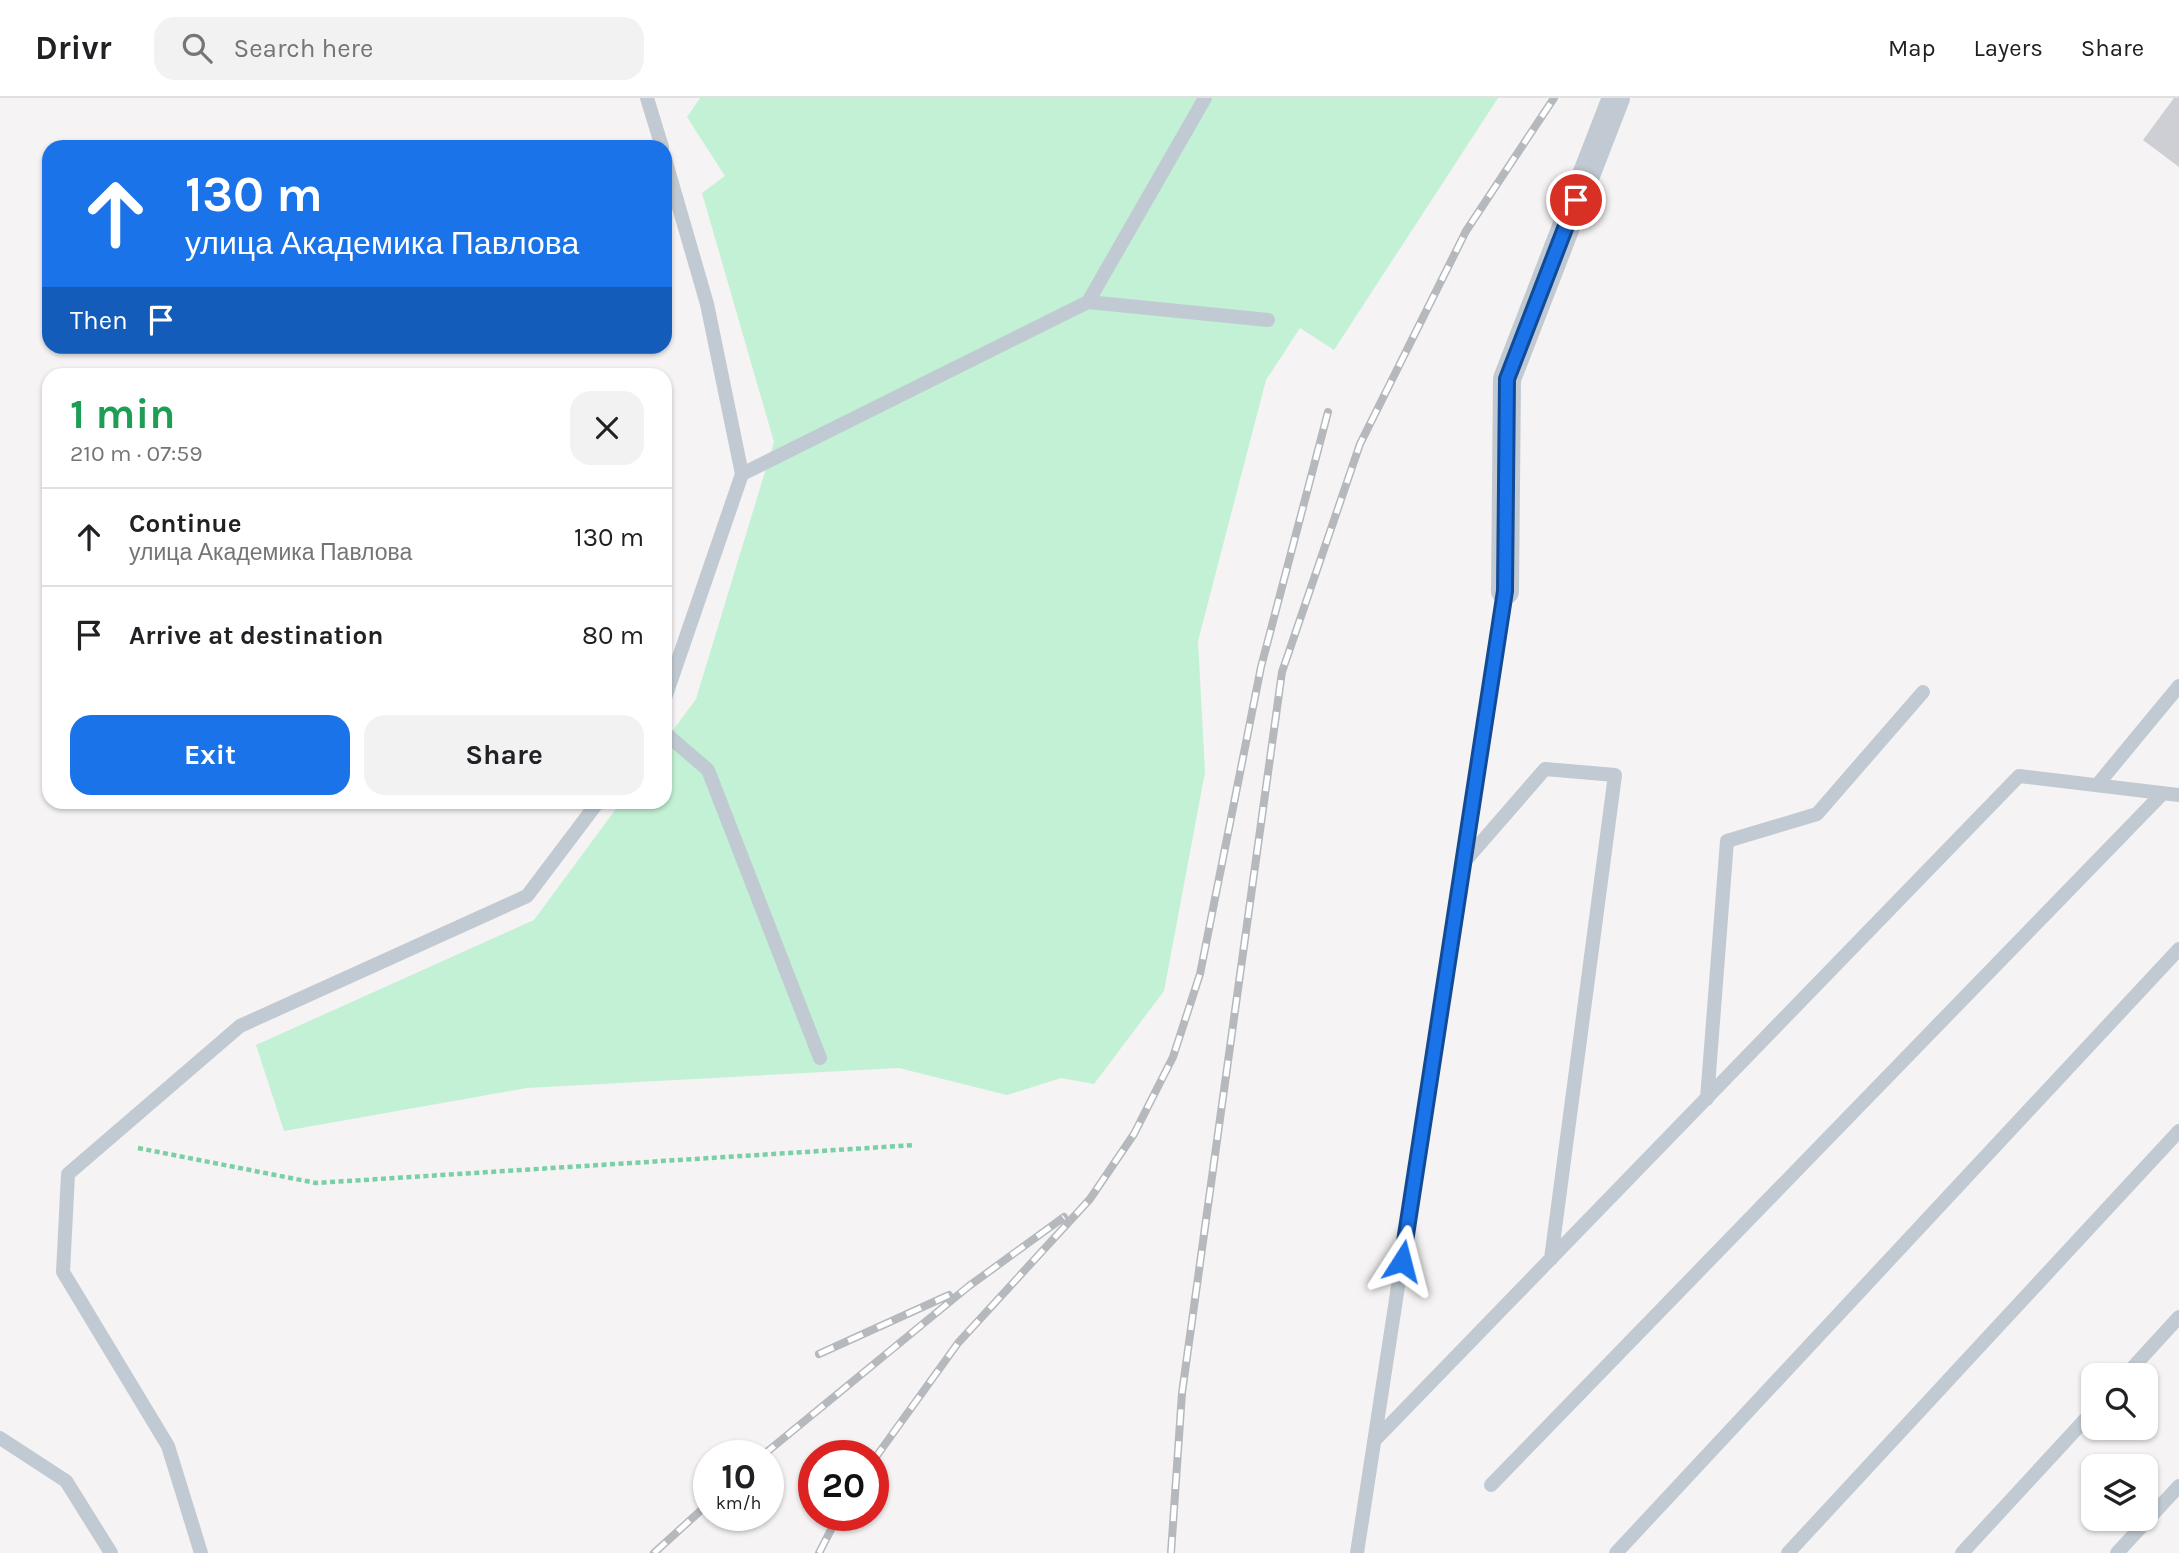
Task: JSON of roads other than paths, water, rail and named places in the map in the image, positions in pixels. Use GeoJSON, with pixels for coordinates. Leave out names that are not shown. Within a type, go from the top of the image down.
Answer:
{"type":"FeatureCollection","features":[{"type":"Feature","properties":{"kind":"street"},"geometry":{"type":"LineString","coordinates":[[1505,591],[1507,379],[1616,98]]}},
{"type":"Feature","properties":{"kind":"lane"},"geometry":{"type":"LineString","coordinates":[[648,98],[660,140]]}},
{"type":"Feature","properties":{"kind":"lane"},"geometry":{"type":"LineString","coordinates":[[1088,302],[1205,98]]}},
{"type":"Feature","properties":{"kind":"lane"},"geometry":{"type":"LineString","coordinates":[[672,183],[707,303],[742,474],[672,678]]}},
{"type":"Feature","properties":{"kind":"lane"},"geometry":{"type":"LineString","coordinates":[[742,474],[1088,302],[1268,320]]}},
{"type":"Feature","properties":{"kind":"lane"},"geometry":{"type":"LineString","coordinates":[[1357,1553],[1505,591]]}},
{"type":"Feature","properties":{"kind":"lane"},"geometry":{"type":"LineString","coordinates":[[2098,784],[2179,686]]}},
{"type":"Feature","properties":{"kind":"lane"},"geometry":{"type":"LineString","coordinates":[[1706,1099],[1727,841],[1816,814],[1923,692]]}},
{"type":"Feature","properties":{"kind":"lane"},"geometry":{"type":"LineString","coordinates":[[672,739],[708,771],[820,1058]]}},
{"type":"Feature","properties":{"kind":"lane"},"geometry":{"type":"LineString","coordinates":[[1463,863],[1545,769],[1615,775],[1551,1259]]}},
{"type":"Feature","properties":{"kind":"lane"},"geometry":{"type":"LineString","coordinates":[[1374,1441],[2019,776],[2179,795]]}},
{"type":"Feature","properties":{"kind":"lane"},"geometry":{"type":"LineString","coordinates":[[1491,1485],[2163,793]]}},
{"type":"Feature","properties":{"kind":"lane"},"geometry":{"type":"LineString","coordinates":[[201,1553],[168,1446],[62,1272],[68,1174],[240,1026],[527,896],[593,809]]}},
{"type":"Feature","properties":{"kind":"lane"},"geometry":{"type":"LineString","coordinates":[[1615,1553],[2179,949]]}},
{"type":"Feature","properties":{"kind":"lane"},"geometry":{"type":"LineString","coordinates":[[1788,1553],[2179,1131]]}},
{"type":"Feature","properties":{"kind":"lane"},"geometry":{"type":"LineString","coordinates":[[2137,1363],[2179,1317]]}},
{"type":"Feature","properties":{"kind":"lane"},"geometry":{"type":"LineString","coordinates":[[1962,1553],[2081,1423]]}},
{"type":"Feature","properties":{"kind":"lane"},"geometry":{"type":"LineString","coordinates":[[0,1438],[66,1481],[111,1553]]}},
{"type":"Feature","properties":{"kind":"lane"},"geometry":{"type":"LineString","coordinates":[[2116,1553],[2179,1486]]}},
{"type":"Feature","properties":{"kind":"railway"},"geometry":{"type":"LineString","coordinates":[[1171,1553],[1182,1393],[1282,672],[1360,444],[1466,231],[1554,98]]}},
{"type":"Feature","properties":{"kind":"railway"},"geometry":{"type":"LineString","coordinates":[[888,1440],[958,1343],[1090,1199],[1134,1134],[1173,1057],[1200,974],[1261,667],[1328,412]]}},
{"type":"Feature","properties":{"kind":"railway"},"geometry":{"type":"LineString","coordinates":[[781,1440],[969,1286],[1064,1217]]}},
{"type":"Feature","properties":{"kind":"railway"},"geometry":{"type":"LineString","coordinates":[[819,1354],[949,1295]]}},
{"type":"Feature","properties":{"kind":"railway"},"geometry":{"type":"LineString","coordinates":[[654,1553],[693,1518]]}},
{"type":"Feature","properties":{"kind":"railway"},"geometry":{"type":"LineString","coordinates":[[819,1553],[830,1531]]}}]}
